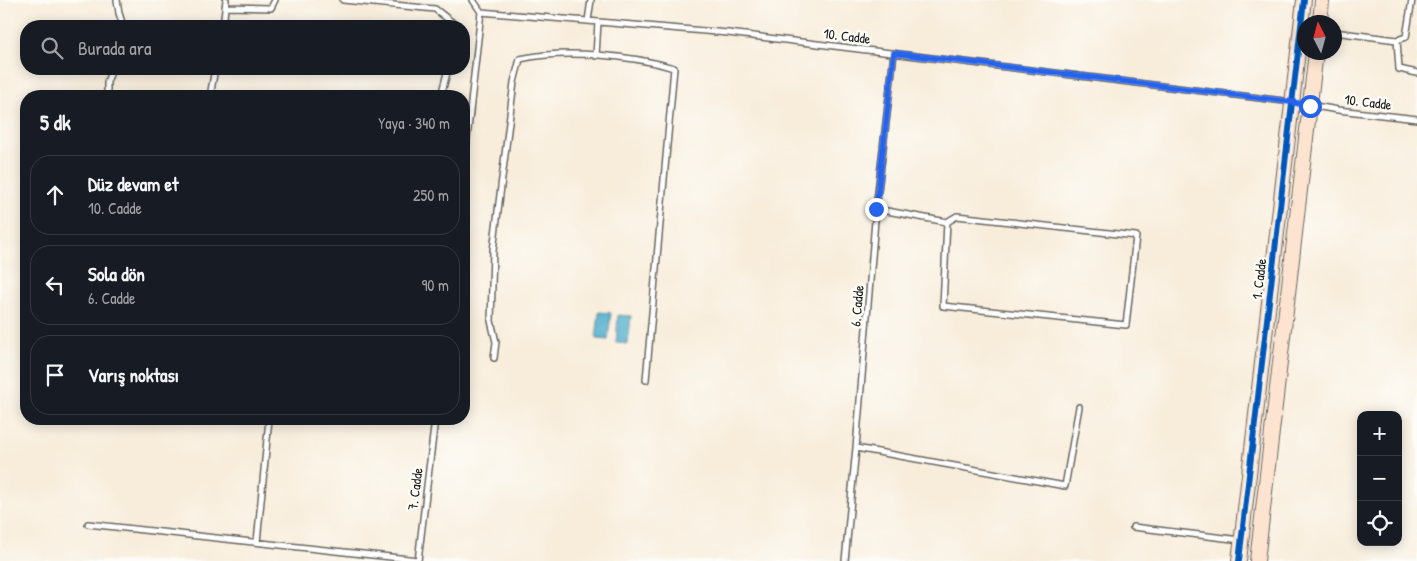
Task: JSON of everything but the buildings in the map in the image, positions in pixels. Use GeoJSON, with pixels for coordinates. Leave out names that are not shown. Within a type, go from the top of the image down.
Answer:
{"type":"FeatureCollection","features":[{"type":"Feature","properties":{"kind":"street","name":"1. Cadde"},"geometry":{"type":"LineString","coordinates":[[1303,15],[1304,0]]}},
{"type":"Feature","properties":{"kind":"street"},"geometry":{"type":"LineString","coordinates":[[1321,15],[1322,0]]}},
{"type":"Feature","properties":{"kind":"street","name":"1. Cadde"},"geometry":{"type":"LineString","coordinates":[[1239,561],[1298,60]]}},
{"type":"Feature","properties":{"kind":"street"},"geometry":{"type":"LineString","coordinates":[[1257,561],[1315,60]]}},
{"type":"Feature","properties":{"kind":"lane"},"geometry":{"type":"LineString","coordinates":[[118,0],[121,20]]}},
{"type":"Feature","properties":{"kind":"lane"},"geometry":{"type":"LineString","coordinates":[[224,20],[226,0]]}},
{"type":"Feature","properties":{"kind":"lane"},"geometry":{"type":"LineString","coordinates":[[226,6],[271,8],[275,0]]}},
{"type":"Feature","properties":{"kind":"lane"},"geometry":{"type":"LineString","coordinates":[[343,0],[435,9],[449,20]]}},
{"type":"Feature","properties":{"kind":"lane"},"geometry":{"type":"LineString","coordinates":[[470,115],[482,12],[473,0]]}},
{"type":"Feature","properties":{"kind":"lane"},"geometry":{"type":"LineString","coordinates":[[588,21],[591,0]]}},
{"type":"Feature","properties":{"kind":"lane"},"geometry":{"type":"LineString","coordinates":[[1342,33],[1397,40],[1406,37],[1412,0]]}},
{"type":"Feature","properties":{"kind":"lane","name":"10. Cadde"},"geometry":{"type":"LineString","coordinates":[[482,12],[728,33],[1417,119]]}},
{"type":"Feature","properties":{"kind":"lane"},"geometry":{"type":"LineString","coordinates":[[596,56],[598,22]]}},
{"type":"Feature","properties":{"kind":"lane"},"geometry":{"type":"LineString","coordinates":[[1397,40],[1399,69],[1417,73]]}},
{"type":"Feature","properties":{"kind":"lane","name":"6. Cadde"},"geometry":{"type":"LineString","coordinates":[[845,561],[876,209],[894,53]]}},
{"type":"Feature","properties":{"kind":"lane"},"geometry":{"type":"LineString","coordinates":[[494,358],[496,342],[491,321],[493,250],[514,82],[520,59],[539,55],[596,56],[652,61],[674,68],[646,380]]}},
{"type":"Feature","properties":{"kind":"lane"},"geometry":{"type":"LineString","coordinates":[[107,90],[110,75]]}},
{"type":"Feature","properties":{"kind":"lane"},"geometry":{"type":"LineString","coordinates":[[211,90],[214,75]]}},
{"type":"Feature","properties":{"kind":"lane"},"geometry":{"type":"LineString","coordinates":[[443,90],[446,75]]}},
{"type":"Feature","properties":{"kind":"lane"},"geometry":{"type":"LineString","coordinates":[[876,209],[947,222],[956,216],[1136,236],[1126,325],[943,306],[947,222]]}},
{"type":"Feature","properties":{"kind":"lane"},"geometry":{"type":"LineString","coordinates":[[856,448],[1065,486],[1080,407]]}},
{"type":"Feature","properties":{"kind":"lane"},"geometry":{"type":"LineString","coordinates":[[257,542],[268,425]]}},
{"type":"Feature","properties":{"kind":"lane","name":"7. Cadde"},"geometry":{"type":"LineString","coordinates":[[418,560],[434,425]]}},
{"type":"Feature","properties":{"kind":"lane"},"geometry":{"type":"LineString","coordinates":[[88,524],[418,560]]}},
{"type":"Feature","properties":{"kind":"lane"},"geometry":{"type":"LineString","coordinates":[[1133,527],[1242,540]]}},
{"type":"Feature","properties":{"kind":"water"},"geometry":{"type":"Polygon","coordinates":[[[599,312],[611,313],[608,340],[596,339],[599,312]]]}},
{"type":"Feature","properties":{"kind":"water"},"geometry":{"type":"Polygon","coordinates":[[[618,315],[631,316],[628,344],[616,343],[618,315]]]}},
{"type":"Feature","properties":{"kind":"cycle path"},"geometry":{"type":"LineString","coordinates":[[1239,561],[1304,0]]}},
{"type":"Feature","properties":{"kind":"route"},"geometry":{"type":"LineString","coordinates":[[876,209],[894,53],[1292,102],[1310,106]]}}]}
